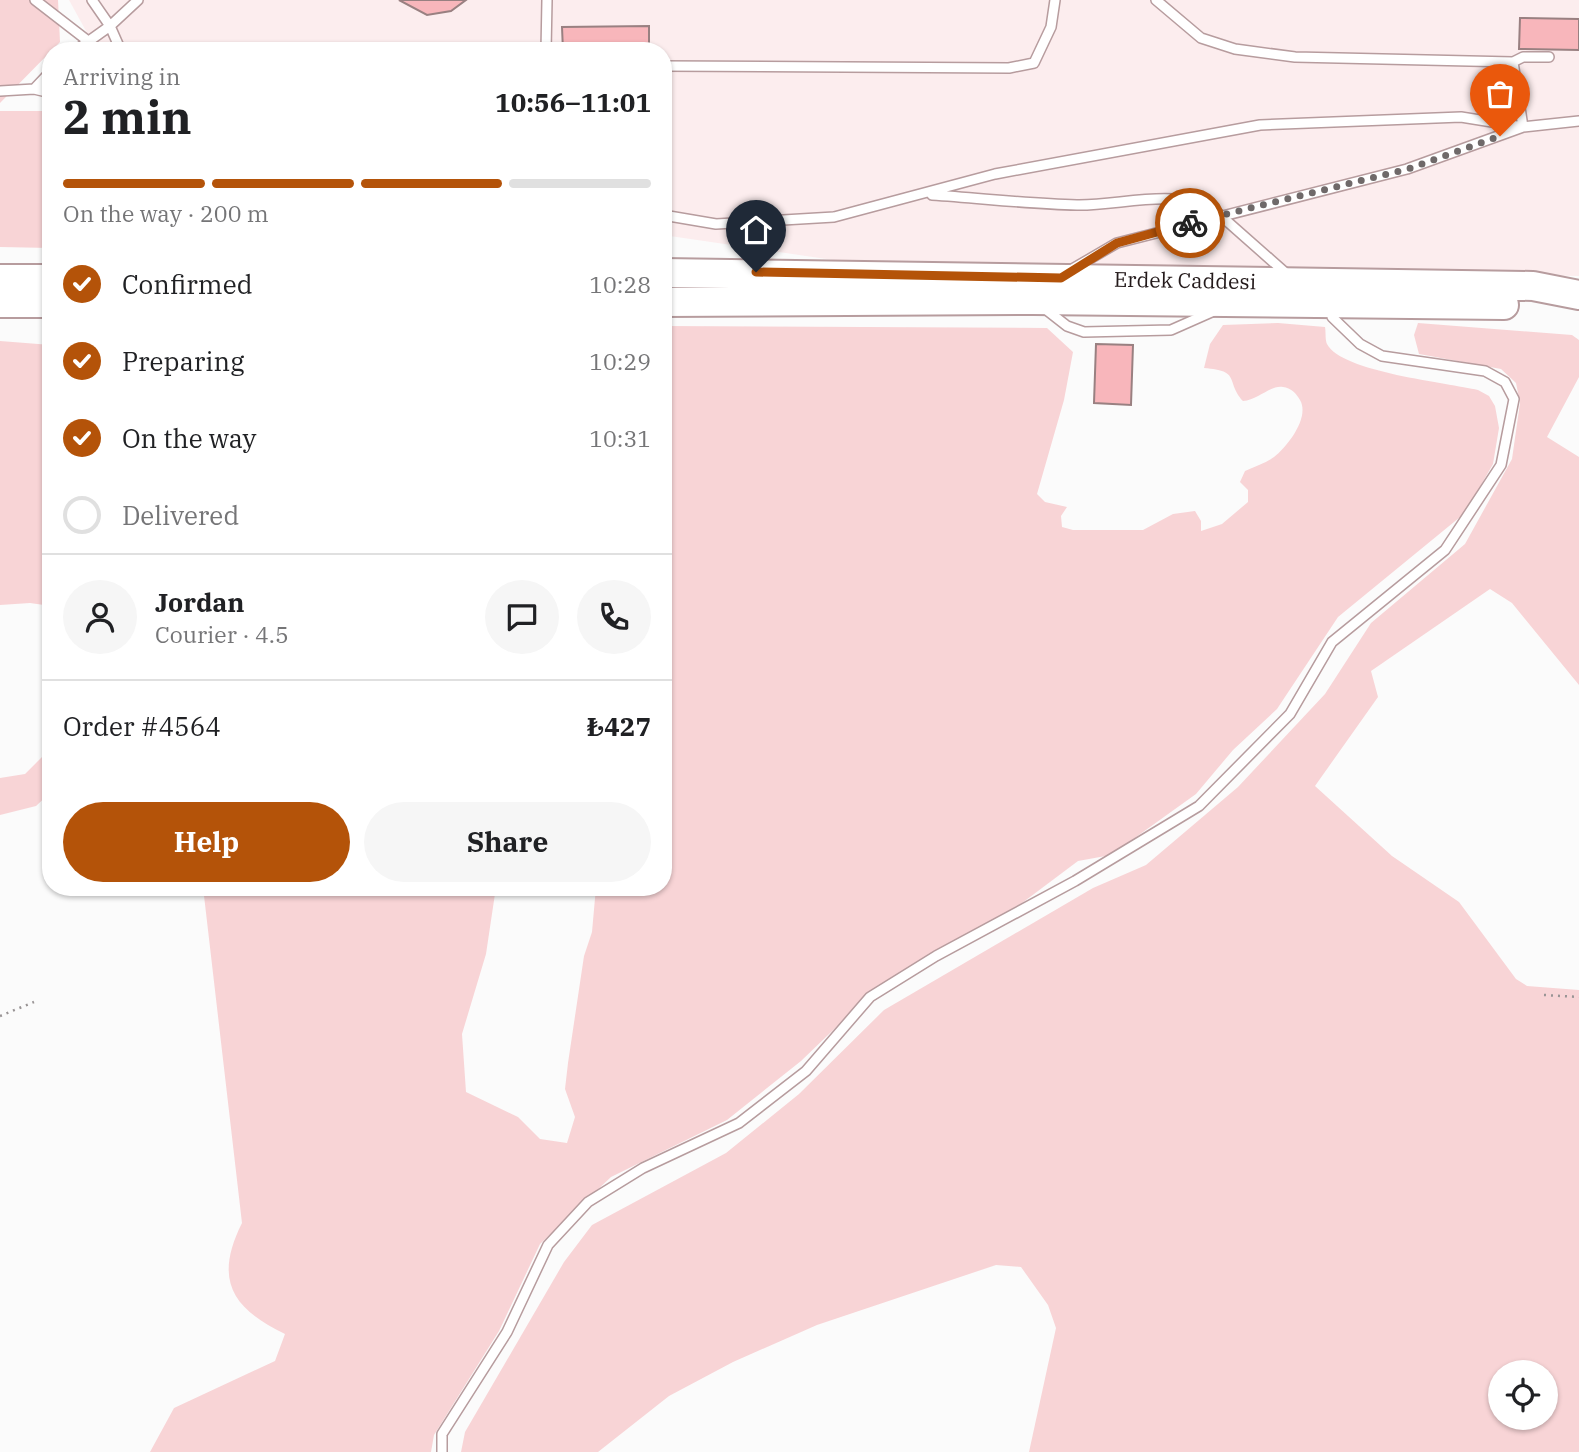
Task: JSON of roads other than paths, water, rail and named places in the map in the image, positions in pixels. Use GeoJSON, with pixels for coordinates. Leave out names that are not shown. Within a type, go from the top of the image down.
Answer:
{"type":"FeatureCollection","features":[{"type":"Feature","properties":{"kind":"main road","name":"Erdek Caddesi"},"geometry":{"type":"LineString","coordinates":[[672,273],[1533,286],[1579,295]]}},
{"type":"Feature","properties":{"kind":"main road"},"geometry":{"type":"LineString","coordinates":[[6,274],[42,278]]}},
{"type":"Feature","properties":{"kind":"main road","name":"Erdek Caddesi"},"geometry":{"type":"LineString","coordinates":[[672,308],[735,301],[1033,300],[1534,304],[1579,313]]}},
{"type":"Feature","properties":{"kind":"main road"},"geometry":{"type":"LineString","coordinates":[[0,303],[42,303]]}},
{"type":"Feature","properties":{"kind":"lane"},"geometry":{"type":"LineString","coordinates":[[35,0],[88,41],[110,26],[138,0]]}},
{"type":"Feature","properties":{"kind":"lane"},"geometry":{"type":"LineString","coordinates":[[92,0],[110,26],[117,42]]}},
{"type":"Feature","properties":{"kind":"lane"},"geometry":{"type":"LineString","coordinates":[[546,42],[547,0]]}},
{"type":"Feature","properties":{"kind":"lane"},"geometry":{"type":"LineString","coordinates":[[672,66],[929,70],[1009,68],[1034,63],[1051,27],[1055,0]]}},
{"type":"Feature","properties":{"kind":"lane"},"geometry":{"type":"LineString","coordinates":[[1156,0],[1201,38],[1235,49],[1295,57],[1513,62],[1523,57],[1549,57]]}},
{"type":"Feature","properties":{"kind":"lane"},"geometry":{"type":"LineString","coordinates":[[1513,62],[1523,127]]}},
{"type":"Feature","properties":{"kind":"lane"},"geometry":{"type":"LineString","coordinates":[[34,89],[42,81]]}},
{"type":"Feature","properties":{"kind":"lane"},"geometry":{"type":"LineString","coordinates":[[0,91],[42,91]]}},
{"type":"Feature","properties":{"kind":"lane"},"geometry":{"type":"LineString","coordinates":[[672,217],[716,224],[834,218],[995,174],[1260,125],[1461,117],[1523,127]]}},
{"type":"Feature","properties":{"kind":"lane"},"geometry":{"type":"LineString","coordinates":[[1033,300],[1061,278],[1117,243],[1408,169],[1523,127],[1579,121]]}},
{"type":"Feature","properties":{"kind":"lane"},"geometry":{"type":"LineString","coordinates":[[925,194],[1079,205],[1167,199],[1194,202],[1220,215],[1288,275]]}},
{"type":"Feature","properties":{"kind":"lane"},"geometry":{"type":"LineString","coordinates":[[672,267],[728,272]]}},
{"type":"Feature","properties":{"kind":"lane"},"geometry":{"type":"LineString","coordinates":[[0,270],[6,274]]}},
{"type":"Feature","properties":{"kind":"lane"},"geometry":{"type":"LineString","coordinates":[[442,1452],[442,1434],[507,1332],[548,1245],[588,1202],[643,1168],[739,1123],[806,1071],[870,997],[936,956],[1075,881],[1199,806],[1290,714],[1332,642],[1445,550],[1501,465],[1513,410],[1511,391],[1497,376],[1485,371],[1391,358],[1370,351],[1332,317]]}}]}
